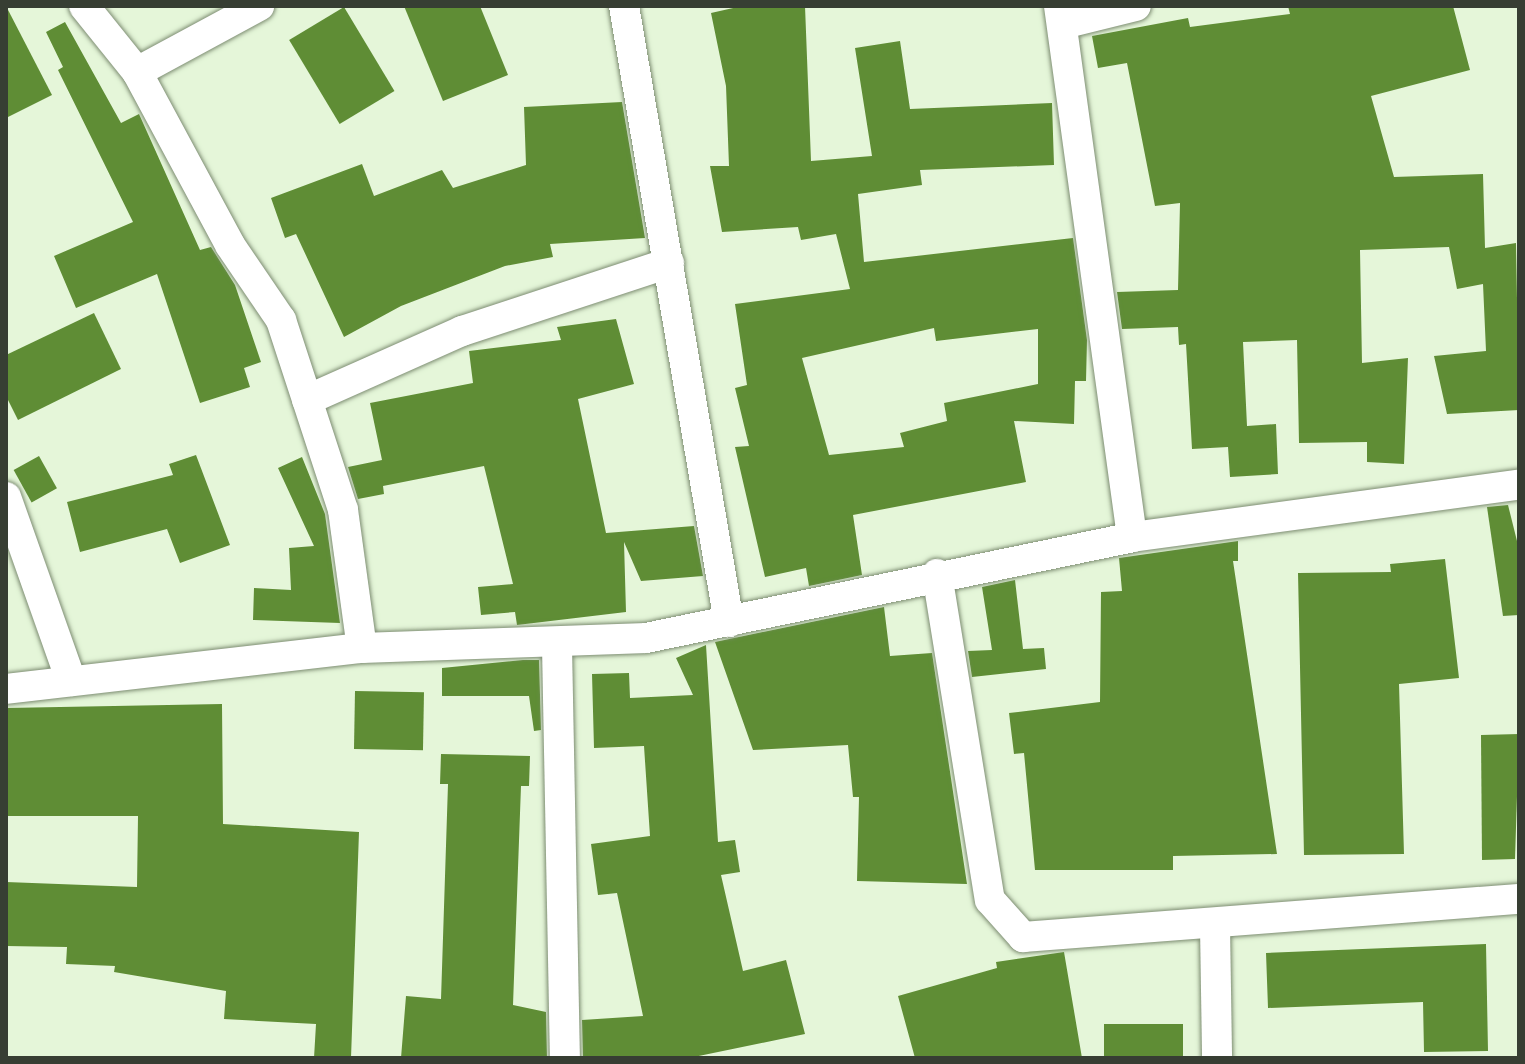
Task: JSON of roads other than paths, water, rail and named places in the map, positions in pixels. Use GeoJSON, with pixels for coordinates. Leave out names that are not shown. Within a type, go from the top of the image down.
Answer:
{"type":"FeatureCollection","features":[{"type":"Feature","properties":{"kind":"street"},"geometry":{"type":"LineString","coordinates":[[84,6],[137,72],[230,245],[281,320],[343,510],[362,648]]}},
{"type":"Feature","properties":{"kind":"street"},"geometry":{"type":"LineString","coordinates":[[137,72],[259,6]]}},
{"type":"Feature","properties":{"kind":"street"},"geometry":{"type":"LineString","coordinates":[[624,6],[729,622]]}},
{"type":"Feature","properties":{"kind":"street"},"geometry":{"type":"LineString","coordinates":[[1132,537],[1061,15],[1136,6]]}},
{"type":"Feature","properties":{"kind":"street"},"geometry":{"type":"LineString","coordinates":[[307,400],[462,331],[669,263]]}},
{"type":"Feature","properties":{"kind":"street"},"geometry":{"type":"LineString","coordinates":[[6,689],[362,648],[557,646],[729,622],[937,574],[1132,537],[1519,485]]}},
{"type":"Feature","properties":{"kind":"street"},"geometry":{"type":"LineString","coordinates":[[6,497],[71,681]]}},
{"type":"Feature","properties":{"kind":"street"},"geometry":{"type":"LineString","coordinates":[[937,574],[990,900],[1002,921],[1023,937],[1215,926],[1519,899]]}},
{"type":"Feature","properties":{"kind":"street"},"geometry":{"type":"LineString","coordinates":[[557,646],[565,1058]]}},
{"type":"Feature","properties":{"kind":"street"},"geometry":{"type":"LineString","coordinates":[[1215,926],[1217,1058]]}}]}
